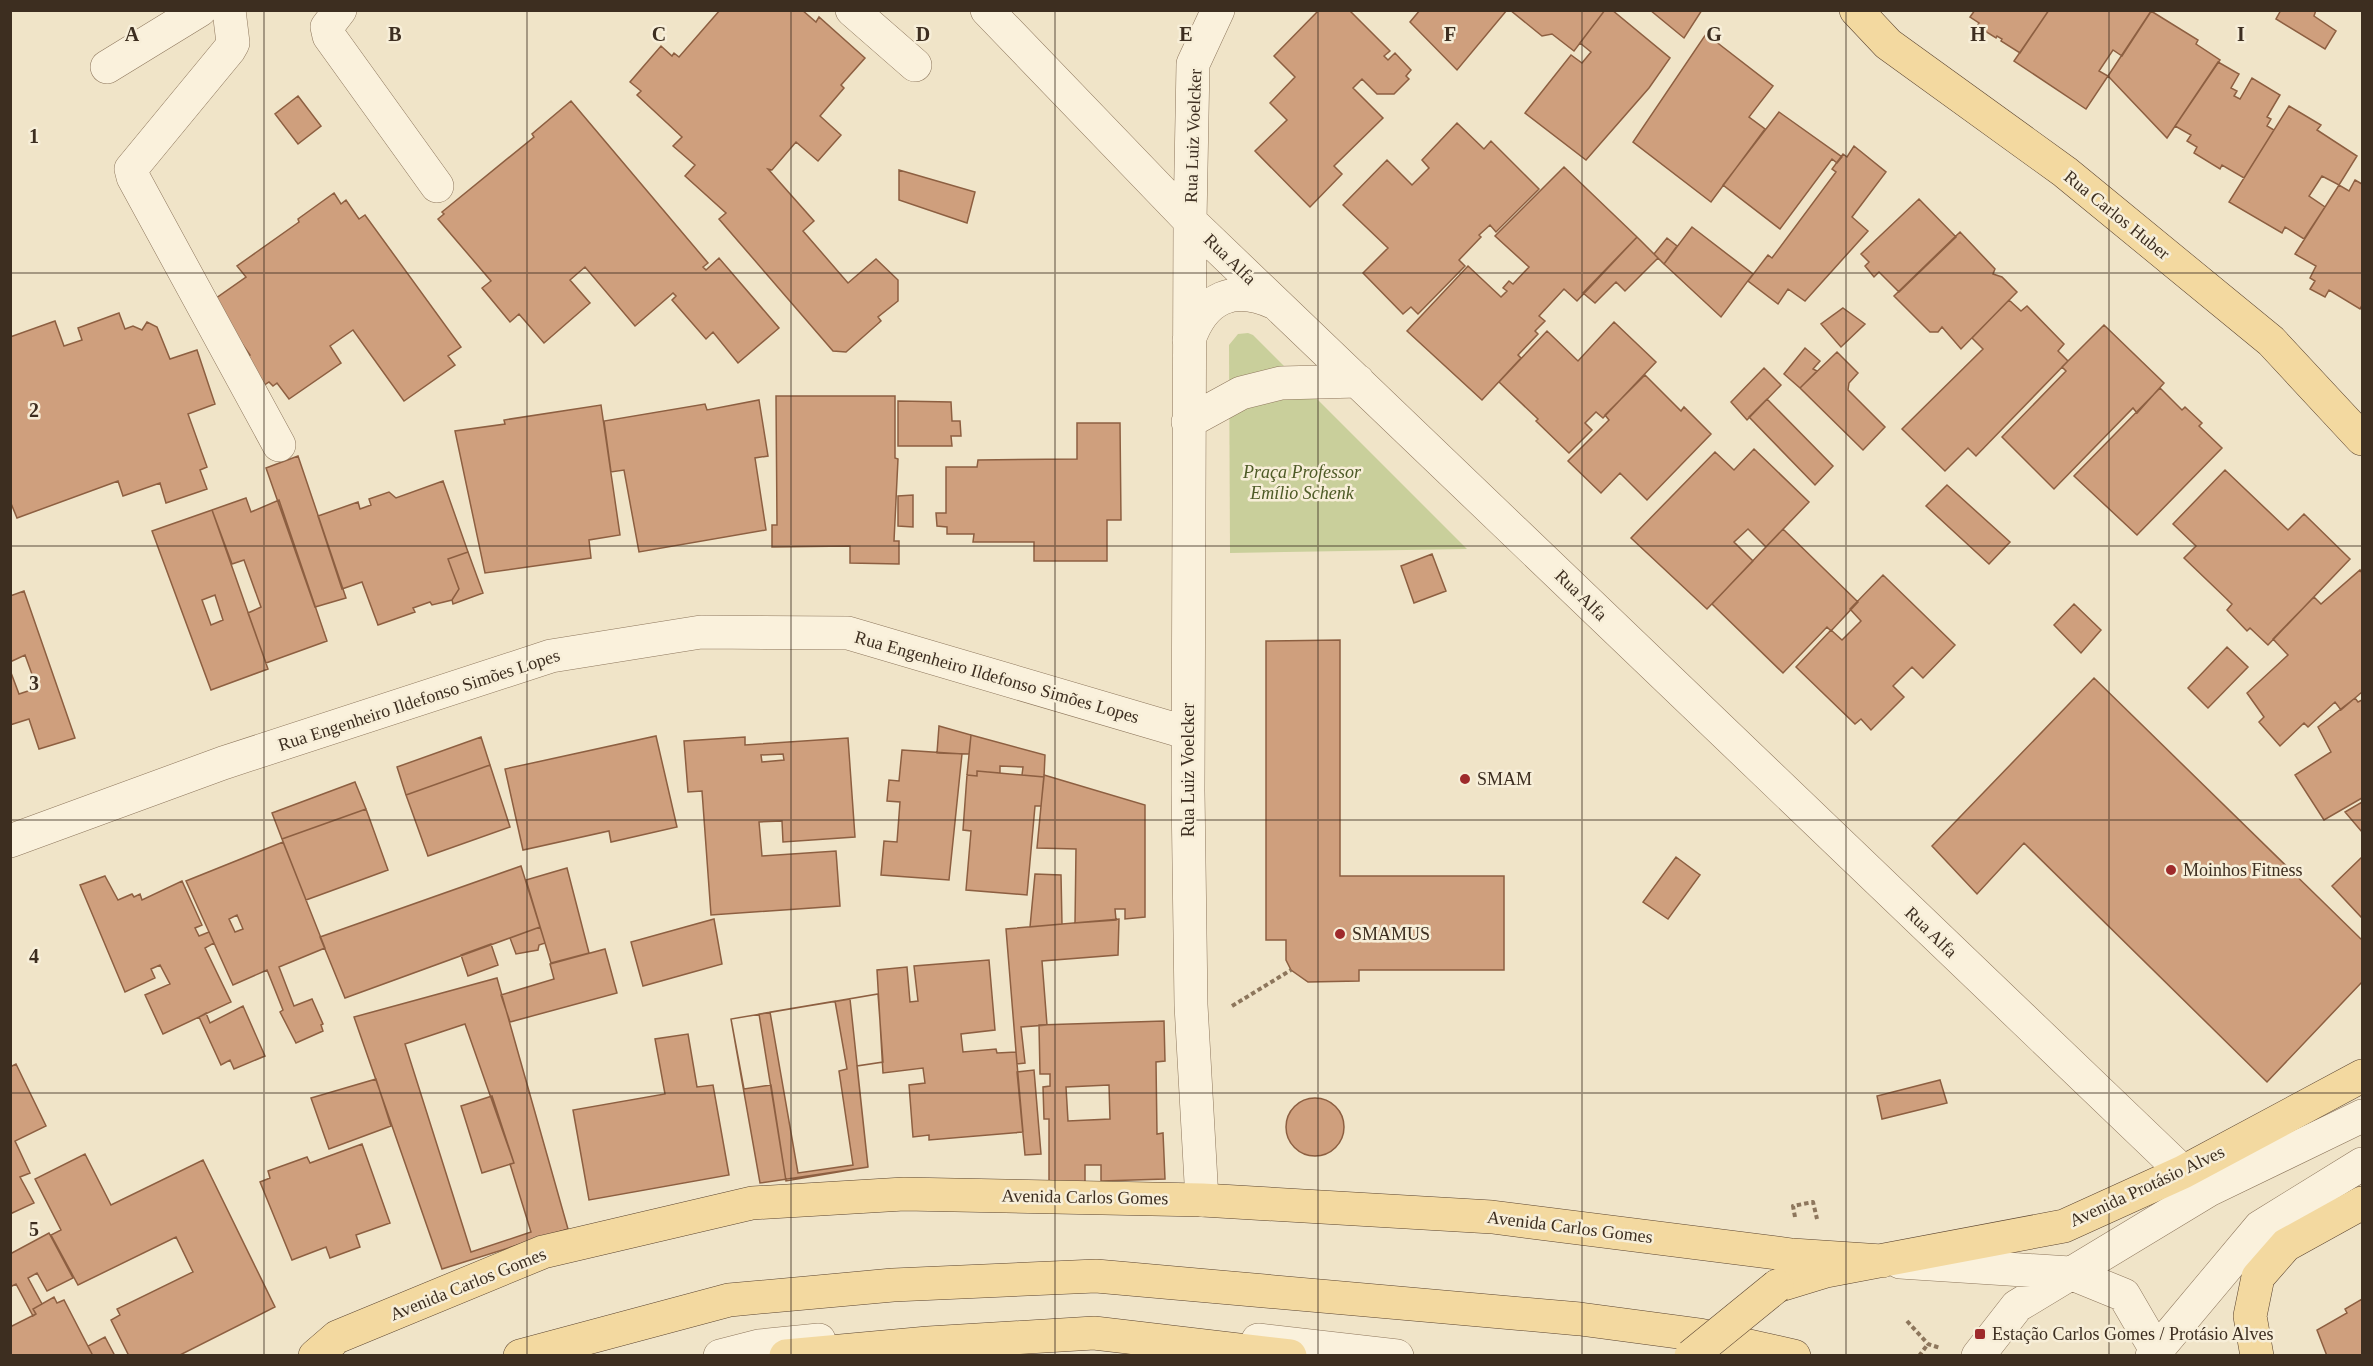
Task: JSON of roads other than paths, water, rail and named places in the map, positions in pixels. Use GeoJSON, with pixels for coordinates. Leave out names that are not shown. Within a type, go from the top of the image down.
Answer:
{"type":"FeatureCollection","features":[{"type":"Feature","properties":{"kind":"main road","name":"Rua Carlos Huber"},"geometry":{"type":"LineString","coordinates":[[1856,10],[1888,44],[2065,172],[2271,340],[2362,439]]}},
{"type":"Feature","properties":{"kind":"main road","name":"Avenida Protásio Alves"},"geometry":{"type":"LineString","coordinates":[[1691,1356],[1777,1286],[1801,1277],[2064,1226],[2196,1181],[2362,1076]]}},
{"type":"Feature","properties":{"kind":"main road","name":"Avenida Carlos Gomes"},"geometry":{"type":"LineString","coordinates":[[315,1356],[337,1337],[543,1252],[752,1203],[904,1194],[1202,1200],[1492,1217],[1792,1256],[1882,1261]]}},
{"type":"Feature","properties":{"kind":"main road"},"geometry":{"type":"LineString","coordinates":[[2258,1356],[2250,1316],[2258,1277],[2286,1245],[2362,1203]]}},
{"type":"Feature","properties":{"kind":"main road"},"geometry":{"type":"LineString","coordinates":[[520,1356],[729,1300],[892,1285],[1096,1276],[1580,1319],[1700,1335],[1794,1356]]}},
{"type":"Feature","properties":{"kind":"main road"},"geometry":{"type":"LineString","coordinates":[[786,1356],[928,1343],[1094,1333],[1290,1356]]}},
{"type":"Feature","properties":{"kind":"street"},"geometry":{"type":"LineString","coordinates":[[107,67],[200,10]]}},
{"type":"Feature","properties":{"kind":"street"},"geometry":{"type":"LineString","coordinates":[[229,10],[233,43],[230,50],[131,168],[133,177],[279,444]]}},
{"type":"Feature","properties":{"kind":"street"},"geometry":{"type":"LineString","coordinates":[[340,10],[327,27],[329,36],[437,186]]}},
{"type":"Feature","properties":{"kind":"street"},"geometry":{"type":"LineString","coordinates":[[852,10],[915,64]]}},
{"type":"Feature","properties":{"kind":"street","name":"Rua Alfa"},"geometry":{"type":"LineString","coordinates":[[987,10],[1190,221],[2196,1181]]}},
{"type":"Feature","properties":{"kind":"street","name":"Rua Luiz Voelcker"},"geometry":{"type":"LineString","coordinates":[[1202,1200],[1191,1005],[1188,733],[1190,221],[1193,64],[1218,10]]}},
{"type":"Feature","properties":{"kind":"street","name":"Rua Luiz Voelcker"},"geometry":{"type":"LineString","coordinates":[[1189,340],[1195,322],[1207,308],[1222,298],[1240,293],[1258,295],[1275,303]]}},
{"type":"Feature","properties":{"kind":"street"},"geometry":{"type":"LineString","coordinates":[[1188,422],[1241,393],[1281,383],[1358,381]]}},
{"type":"Feature","properties":{"kind":"street","name":"Rua Engenheiro Ildefonso Simões Lopes"},"geometry":{"type":"LineString","coordinates":[[10,842],[223,763],[551,656],[701,632],[848,633],[1188,733]]}},
{"type":"Feature","properties":{"kind":"street"},"geometry":{"type":"LineString","coordinates":[[1963,1353],[2017,1306],[2070,1273],[2196,1181],[2362,1099]]}},
{"type":"Feature","properties":{"kind":"street"},"geometry":{"type":"LineString","coordinates":[[2196,1181],[2362,1116]]}},
{"type":"Feature","properties":{"kind":"street"},"geometry":{"type":"LineString","coordinates":[[1882,1261],[2070,1273],[2124,1295],[2154,1353],[2260,1227],[2362,1164]]}},
{"type":"Feature","properties":{"kind":"street"},"geometry":{"type":"LineString","coordinates":[[2260,1227],[2362,1177]]}},
{"type":"Feature","properties":{"kind":"street"},"geometry":{"type":"LineString","coordinates":[[720,1356],[759,1346],[915,1330],[1098,1322],[1397,1356]]}},
{"type":"Feature","properties":{"kind":"place","name":"SMAM"},"geometry":{"type":"Point","coordinates":[1465,779]}},
{"type":"Feature","properties":{"kind":"place","name":"Moinhos Fitness"},"geometry":{"type":"Point","coordinates":[2171,870]}},
{"type":"Feature","properties":{"kind":"place","name":"SMAMUS"},"geometry":{"type":"Point","coordinates":[1340,934]}},
{"type":"Feature","properties":{"kind":"place","name":"Estação Carlos Gomes / Protásio Alves"},"geometry":{"type":"Point","coordinates":[1980,1334]}},
{"type":"Feature","properties":{"kind":"park label","name":"Praça Professor Emílio Schenk"},"geometry":{"type":"Point","coordinates":[1302,482]}}]}
